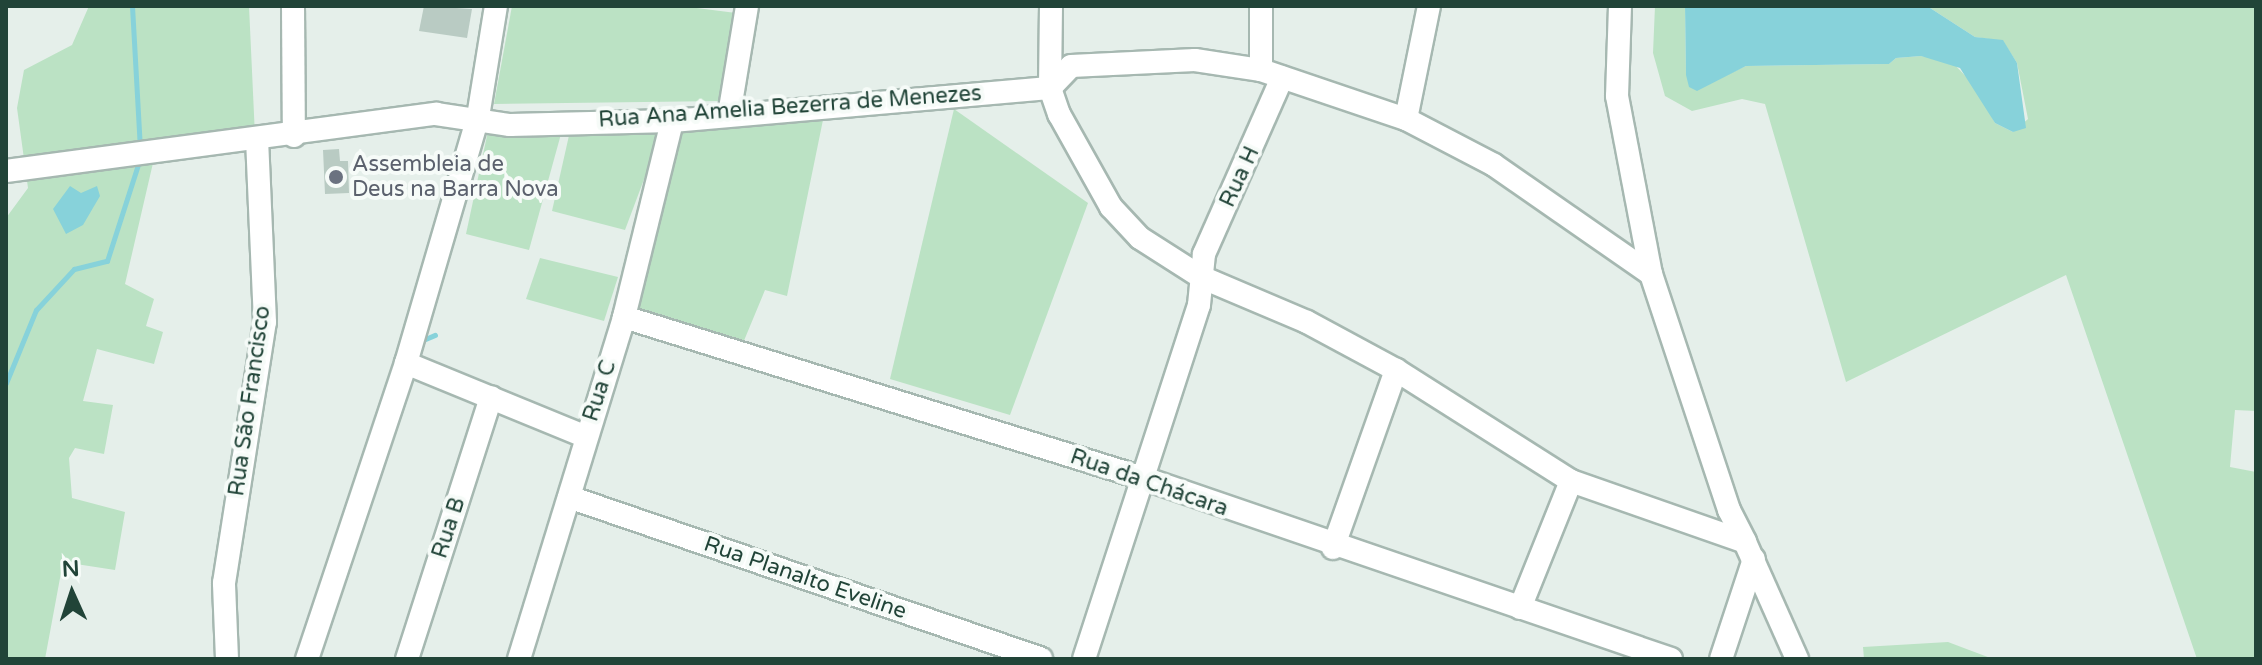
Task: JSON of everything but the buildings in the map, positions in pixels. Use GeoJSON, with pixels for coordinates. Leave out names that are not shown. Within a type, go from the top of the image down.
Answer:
{"type":"FeatureCollection","features":[{"type":"Feature","properties":{"kind":"street"},"geometry":{"type":"LineString","coordinates":[[293,6],[294,136]]}},
{"type":"Feature","properties":{"kind":"street"},"geometry":{"type":"LineString","coordinates":[[307,659],[406,363],[478,117],[496,6]]}},
{"type":"Feature","properties":{"kind":"street"},"geometry":{"type":"LineString","coordinates":[[729,115],[747,6]]}},
{"type":"Feature","properties":{"kind":"street"},"geometry":{"type":"LineString","coordinates":[[1051,6],[1050,88],[1072,144],[1111,207],[1140,238],[1201,277],[1307,322],[1396,370],[1571,481],[1750,551]]}},
{"type":"Feature","properties":{"kind":"street","name":"Rua H"},"geometry":{"type":"LineString","coordinates":[[1084,659],[1146,479],[1199,305],[1204,254],[1272,74],[1261,6]]}},
{"type":"Feature","properties":{"kind":"street"},"geometry":{"type":"LineString","coordinates":[[1406,119],[1429,6]]}},
{"type":"Feature","properties":{"kind":"street"},"geometry":{"type":"LineString","coordinates":[[1620,6],[1617,96],[1651,274],[1729,510],[1797,659]]}},
{"type":"Feature","properties":{"kind":"street"},"geometry":{"type":"LineString","coordinates":[[1050,88],[1071,66],[1195,60],[1272,74],[1406,119],[1494,165],[1651,274]]}},
{"type":"Feature","properties":{"kind":"street","name":"Rua Ana Amelia Bezerra de Menezes"},"geometry":{"type":"LineString","coordinates":[[6,171],[257,142],[436,114],[478,117],[510,125],[672,121],[1050,88]]}},
{"type":"Feature","properties":{"kind":"street","name":"Rua C"},"geometry":{"type":"LineString","coordinates":[[519,659],[624,317],[672,121]]}},
{"type":"Feature","properties":{"kind":"street","name":"Rua São Francisco"},"geometry":{"type":"LineString","coordinates":[[227,659],[224,583],[265,322],[257,142]]}},
{"type":"Feature","properties":{"kind":"street","name":"Rua da Chácara"},"geometry":{"type":"LineString","coordinates":[[624,317],[1146,479],[1333,548],[1671,659]]}},
{"type":"Feature","properties":{"kind":"street"},"geometry":{"type":"LineString","coordinates":[[406,363],[586,437]]}},
{"type":"Feature","properties":{"kind":"street"},"geometry":{"type":"LineString","coordinates":[[1333,548],[1396,370]]}},
{"type":"Feature","properties":{"kind":"street","name":"Rua B"},"geometry":{"type":"LineString","coordinates":[[407,659],[491,397]]}},
{"type":"Feature","properties":{"kind":"street"},"geometry":{"type":"LineString","coordinates":[[1520,608],[1571,481]]}},
{"type":"Feature","properties":{"kind":"street","name":"Rua Planalto Eveline"},"geometry":{"type":"LineString","coordinates":[[569,497],[1041,659]]}},
{"type":"Feature","properties":{"kind":"street"},"geometry":{"type":"LineString","coordinates":[[1721,659],[1750,551]]}},
{"type":"Feature","properties":{"kind":"green space"},"geometry":{"type":"Polygon","coordinates":[[[89,6],[249,6],[255,136],[156,150],[125,284],[154,299],[146,326],[163,332],[154,364],[97,349],[83,401],[113,405],[104,454],[75,448],[69,458],[72,498],[125,512],[115,570],[63,562],[45,659],[6,659],[6,218],[28,188],[17,108],[24,70],[72,45],[89,6]]]}},
{"type":"Feature","properties":{"kind":"green space"},"geometry":{"type":"Polygon","coordinates":[[[512,6],[681,6],[736,13],[722,101],[494,104],[512,6]]]}},
{"type":"Feature","properties":{"kind":"green space"},"geometry":{"type":"Polygon","coordinates":[[[1655,6],[1685,6],[1686,75],[1714,81],[1746,66],[1889,64],[1896,58],[1921,56],[1951,61],[1977,88],[1995,123],[2013,132],[2028,119],[2017,63],[2003,41],[1975,37],[1927,6],[2256,6],[2256,411],[2235,410],[2230,467],[2256,472],[2256,659],[2197,659],[2066,275],[1846,382],[1765,104],[1742,99],[1692,111],[1665,96],[1653,53],[1655,6]]]}},
{"type":"Feature","properties":{"kind":"green space"},"geometry":{"type":"Polygon","coordinates":[[[954,109],[1088,203],[1010,415],[890,379],[954,109]]]}},
{"type":"Feature","properties":{"kind":"green space"},"geometry":{"type":"Polygon","coordinates":[[[824,115],[787,296],[765,290],[743,343],[630,313],[676,127],[824,115]]]}},
{"type":"Feature","properties":{"kind":"green space"},"geometry":{"type":"Polygon","coordinates":[[[664,126],[625,230],[552,211],[570,131],[664,126]]]}},
{"type":"Feature","properties":{"kind":"green space"},"geometry":{"type":"Polygon","coordinates":[[[488,131],[561,134],[529,250],[466,234],[488,131]]]}},
{"type":"Feature","properties":{"kind":"green space"},"geometry":{"type":"Polygon","coordinates":[[[540,258],[618,277],[604,321],[526,299],[540,258]]]}},
{"type":"Feature","properties":{"kind":"green space"},"geometry":{"type":"Polygon","coordinates":[[[1948,642],[1993,659],[1864,659],[1863,647],[1948,642]]]}},
{"type":"Feature","properties":{"kind":"water"},"geometry":{"type":"Polygon","coordinates":[[[1685,6],[1927,6],[1975,37],[2003,40],[2017,63],[2026,128],[2013,132],[1995,123],[1960,68],[1921,56],[1896,58],[1889,64],[1746,66],[1697,91],[1689,87],[1686,75],[1685,6]]]}},
{"type":"Feature","properties":{"kind":"water"},"geometry":{"type":"Polygon","coordinates":[[[70,186],[81,193],[97,186],[100,196],[83,225],[66,234],[53,209],[70,186]]]}},
{"type":"Feature","properties":{"kind":"waterway"},"geometry":{"type":"LineString","coordinates":[[132,6],[140,148]]}},
{"type":"Feature","properties":{"kind":"waterway"},"geometry":{"type":"LineString","coordinates":[[6,383],[36,310],[74,269],[107,261],[140,158]]}},
{"type":"Feature","properties":{"kind":"waterway"},"geometry":{"type":"LineString","coordinates":[[423,340],[435,335]]}},
{"type":"Feature","properties":{"kind":"place","name":"Assembleia de Deus na Barra Nova"},"geometry":{"type":"Point","coordinates":[336,177]}}]}
